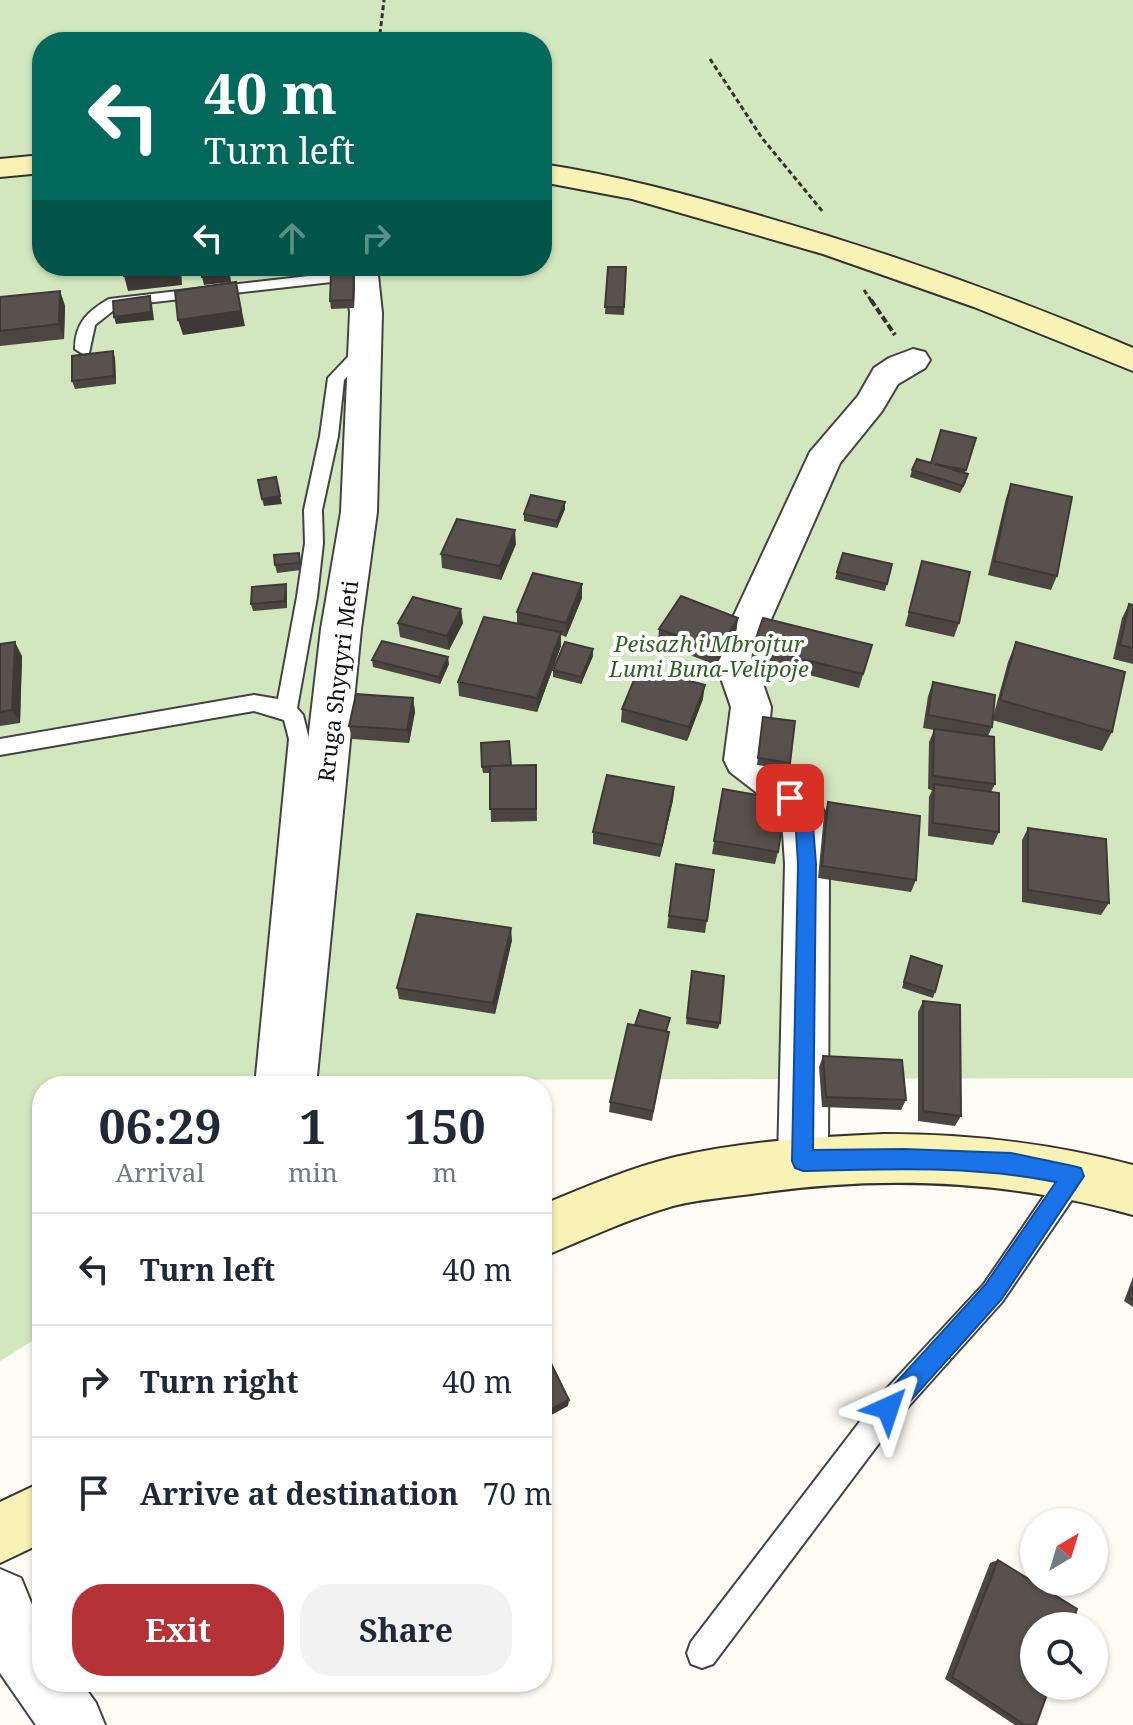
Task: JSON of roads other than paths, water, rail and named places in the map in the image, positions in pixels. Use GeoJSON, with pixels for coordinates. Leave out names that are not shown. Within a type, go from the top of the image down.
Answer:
{"type":"FeatureCollection","features":[{"type":"Feature","properties":{"kind":"main road"},"geometry":{"type":"LineString","coordinates":[[0,168],[32,165]]}},
{"type":"Feature","properties":{"kind":"main road"},"geometry":{"type":"LineString","coordinates":[[552,175],[671,200],[844,249],[1033,317],[1133,360]]}},
{"type":"Feature","properties":{"kind":"main road"},"geometry":{"type":"LineString","coordinates":[[552,1226],[592,1208],[676,1181],[803,1161],[904,1159],[1011,1163],[1133,1190]]}},
{"type":"Feature","properties":{"kind":"main road"},"geometry":{"type":"LineString","coordinates":[[0,1534],[32,1516]]}},
{"type":"Feature","properties":{"kind":"street","name":"Rruga Shyqyri Meti"},"geometry":{"type":"LineString","coordinates":[[293,1076],[341,629],[359,512],[366,313],[363,276]]}},
{"type":"Feature","properties":{"kind":"street"},"geometry":{"type":"LineString","coordinates":[[803,1161],[807,864],[803,812],[776,784],[745,760],[751,707],[734,658],[823,461],[840,435],[865,410],[880,382],[895,367],[913,360]]}},
{"type":"Feature","properties":{"kind":"street"},"geometry":{"type":"LineString","coordinates":[[0,1599],[19,1648],[32,1666]]}},
{"type":"Feature","properties":{"kind":"street"},"geometry":{"type":"LineString","coordinates":[[51,1692],[74,1725]]}},
{"type":"Feature","properties":{"kind":"lane","name":"Rruga Shyqyri Meti"},"geometry":{"type":"LineString","coordinates":[[83,349],[82,338],[90,317],[115,302],[316,276]]}},
{"type":"Feature","properties":{"kind":"lane"},"geometry":{"type":"LineString","coordinates":[[286,711],[307,597],[314,543],[313,510],[329,436],[336,378],[365,349]]}},
{"type":"Feature","properties":{"kind":"lane"},"geometry":{"type":"LineString","coordinates":[[0,747],[254,703],[293,715],[299,739],[268,1076]]}},
{"type":"Feature","properties":{"kind":"lane"},"geometry":{"type":"LineString","coordinates":[[702,1653],[888,1408],[993,1293],[1073,1176]]}},
{"type":"Feature","properties":{"kind":"park label","name":"Peisazh i Mbrojtur Lumi Buna-Velipoje"},"geometry":{"type":"Point","coordinates":[709,656]}}]}
